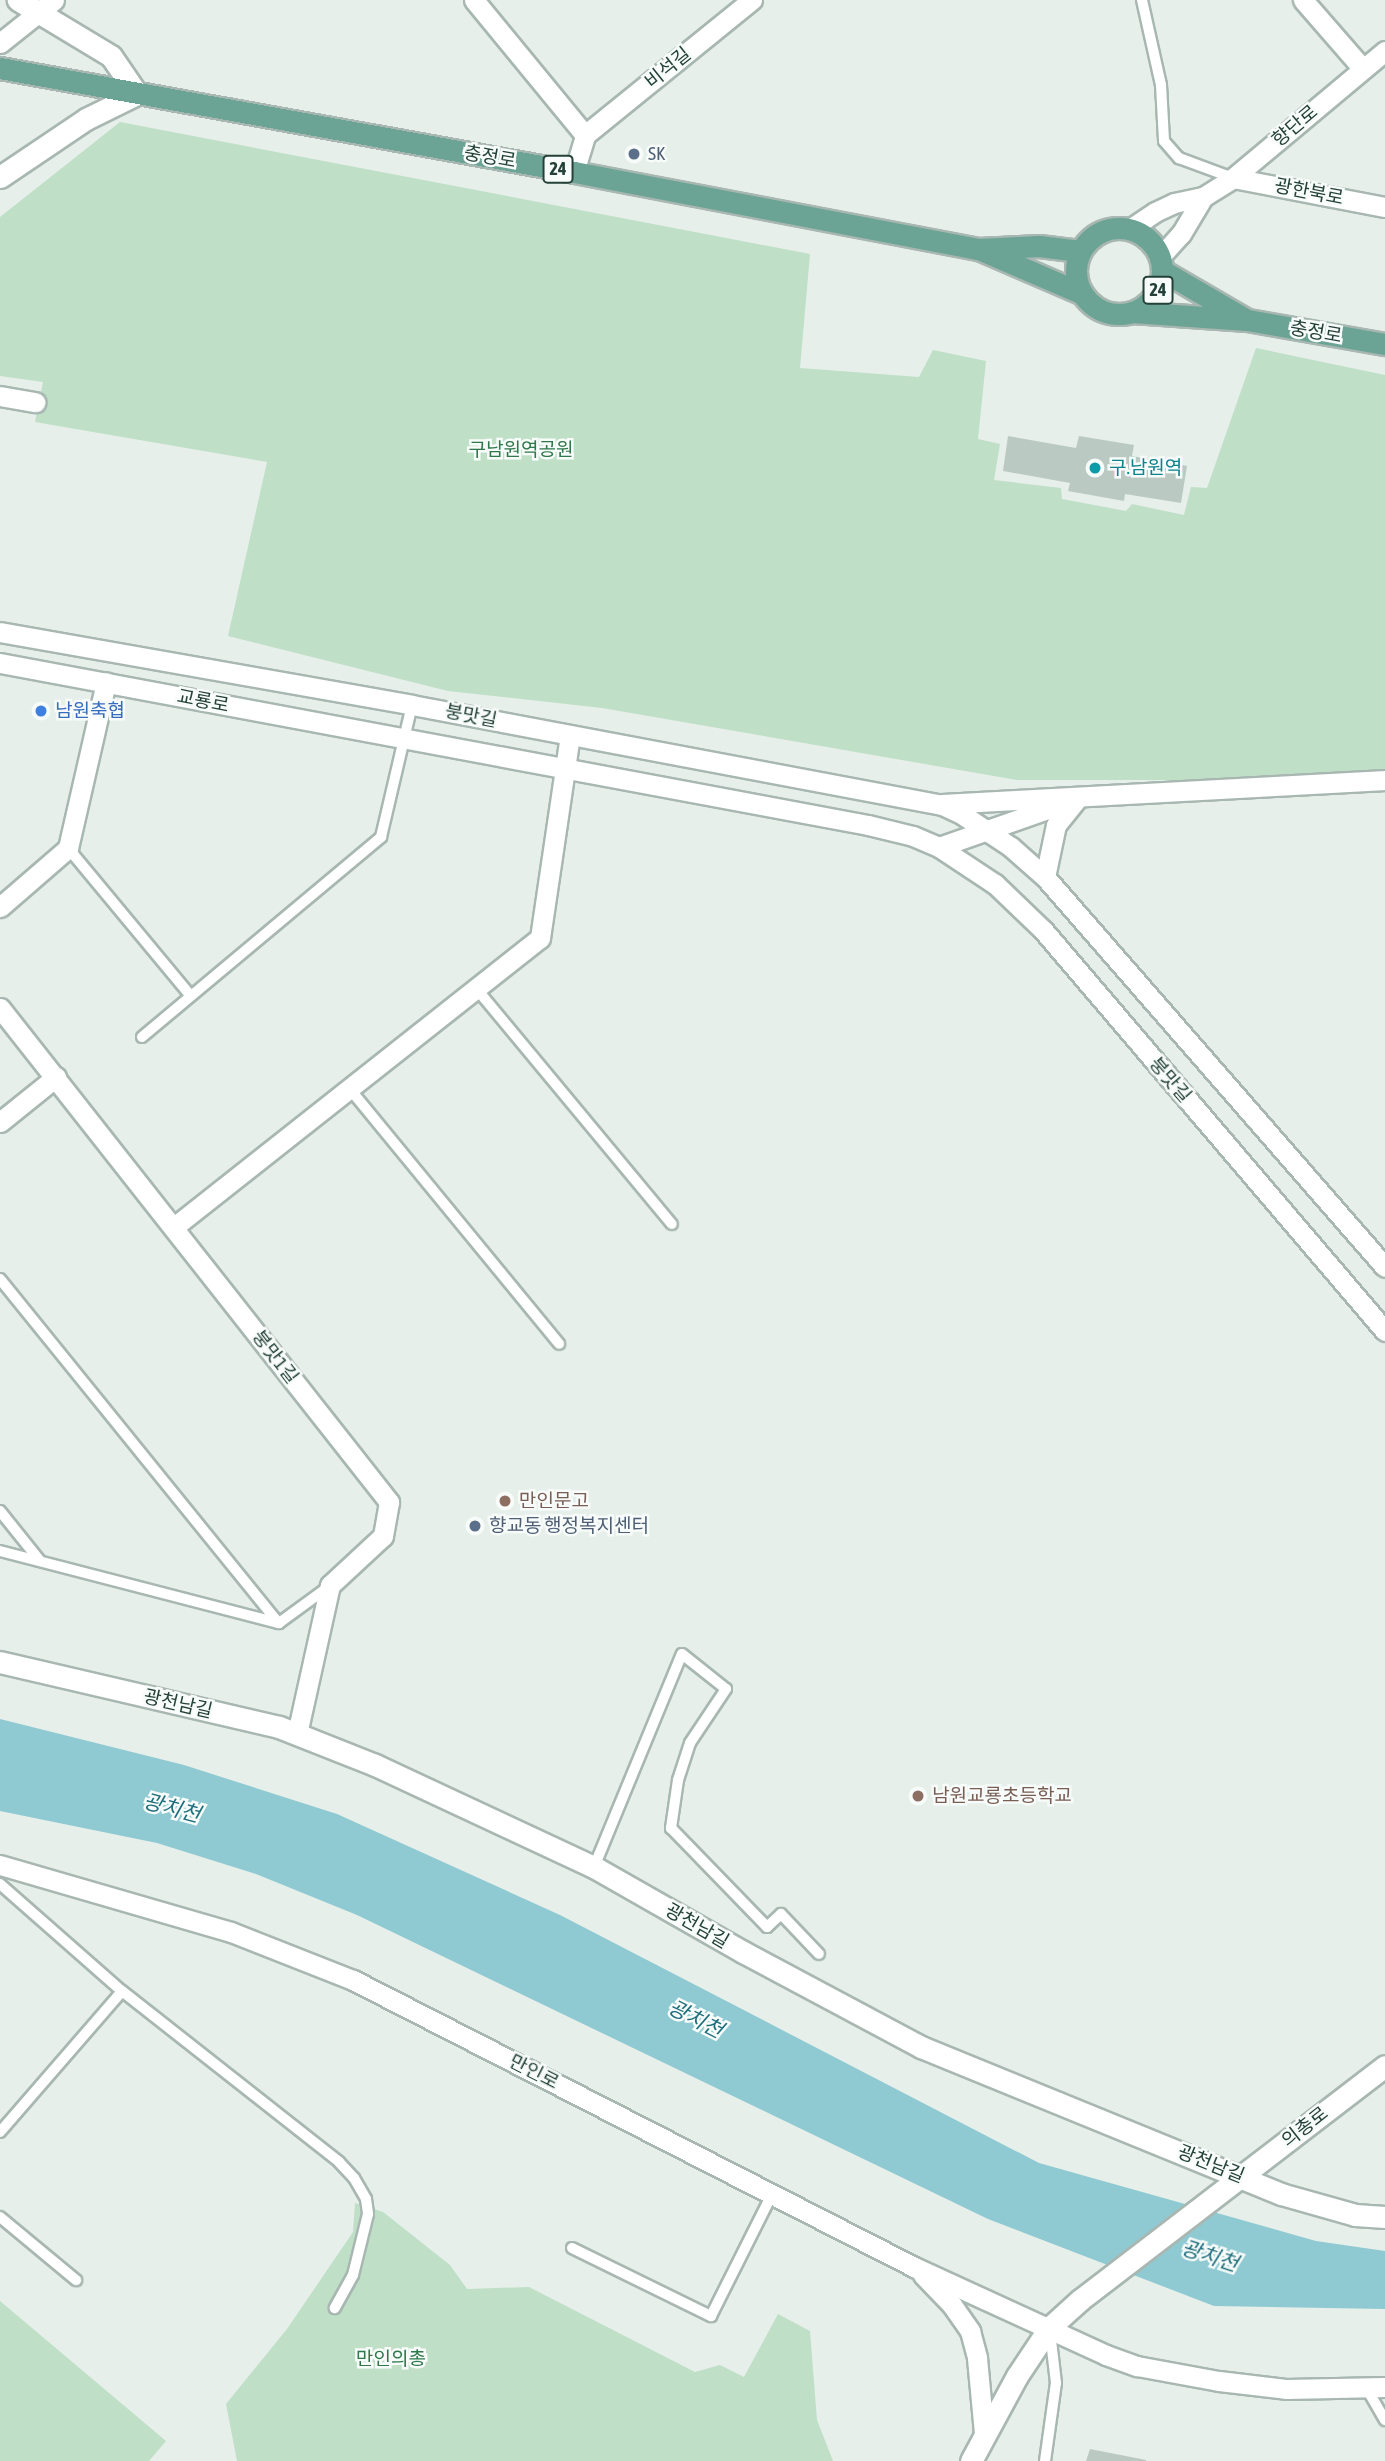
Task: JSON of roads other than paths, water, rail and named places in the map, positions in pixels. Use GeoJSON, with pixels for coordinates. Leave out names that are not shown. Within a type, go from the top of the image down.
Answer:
{"type":"FeatureCollection","features":[{"type":"Feature","properties":{"kind":"main road","name":"충정로"},"geometry":{"type":"LineString","coordinates":[[0,68],[575,172],[979,249],[1083,294]]}},
{"type":"Feature","properties":{"kind":"main road"},"geometry":{"type":"LineString","coordinates":[[1083,294],[1077,273],[1080,251],[1101,231],[1130,229]]}},
{"type":"Feature","properties":{"kind":"main road","name":"24"},"geometry":{"type":"LineString","coordinates":[[1083,294],[1105,312],[1132,312],[1154,297],[1161,264],[1143,235],[1130,229]]}},
{"type":"Feature","properties":{"kind":"main road","name":"충정로"},"geometry":{"type":"LineString","coordinates":[[979,249],[1040,246],[1080,251]]}},
{"type":"Feature","properties":{"kind":"main road","name":"충정로"},"geometry":{"type":"LineString","coordinates":[[1161,264],[1247,320]]}},
{"type":"Feature","properties":{"kind":"main road","name":"충정로"},"geometry":{"type":"LineString","coordinates":[[1132,312],[1247,320],[1385,344]]}},
{"type":"Feature","properties":{"kind":"street"},"geometry":{"type":"LineString","coordinates":[[0,177],[86,119],[137,93],[111,56],[46,6],[18,0]]}},
{"type":"Feature","properties":{"kind":"street"},"geometry":{"type":"LineString","coordinates":[[474,0],[585,135],[575,172]]}},
{"type":"Feature","properties":{"kind":"street","name":"비석길"},"geometry":{"type":"LineString","coordinates":[[585,135],[752,0]]}},
{"type":"Feature","properties":{"kind":"street"},"geometry":{"type":"LineString","coordinates":[[1303,0],[1363,69]]}},
{"type":"Feature","properties":{"kind":"street"},"geometry":{"type":"LineString","coordinates":[[0,43],[46,6]]}},
{"type":"Feature","properties":{"kind":"street","name":"향단로"},"geometry":{"type":"LineString","coordinates":[[1130,229],[1174,203],[1203,197],[1233,178],[1385,51]]}},
{"type":"Feature","properties":{"kind":"street","name":"광한북로"},"geometry":{"type":"LineString","coordinates":[[1233,178],[1385,207]]}},
{"type":"Feature","properties":{"kind":"street","name":"향단로"},"geometry":{"type":"LineString","coordinates":[[1161,264],[1203,197]]}},
{"type":"Feature","properties":{"kind":"street"},"geometry":{"type":"LineString","coordinates":[[0,396],[35,402]]}},
{"type":"Feature","properties":{"kind":"street","name":"붕맛길"},"geometry":{"type":"LineString","coordinates":[[0,632],[412,705],[942,804],[980,800],[1076,799],[1381,786]]}},
{"type":"Feature","properties":{"kind":"street","name":"교룡로"},"geometry":{"type":"LineString","coordinates":[[0,663],[405,738]]}},
{"type":"Feature","properties":{"kind":"street"},"geometry":{"type":"LineString","coordinates":[[0,907],[68,848],[106,682]]}},
{"type":"Feature","properties":{"kind":"street"},"geometry":{"type":"LineString","coordinates":[[174,1227],[540,938],[569,735]]}},
{"type":"Feature","properties":{"kind":"street","name":"붕맛길"},"geometry":{"type":"LineString","coordinates":[[405,738],[868,825],[913,836],[939,847],[996,884],[1043,930],[1385,1331]]}},
{"type":"Feature","properties":{"kind":"street"},"geometry":{"type":"LineString","coordinates":[[1045,877],[1056,825],[1076,799]]}},
{"type":"Feature","properties":{"kind":"street","name":"붕맛길"},"geometry":{"type":"LineString","coordinates":[[939,847],[1076,799]]}},
{"type":"Feature","properties":{"kind":"street","name":"붕맛길"},"geometry":{"type":"LineString","coordinates":[[942,804],[988,832],[1045,877],[1385,1267]]}},
{"type":"Feature","properties":{"kind":"street","name":"붕맛1길"},"geometry":{"type":"LineString","coordinates":[[0,1008],[389,1502],[383,1536],[330,1586]]}},
{"type":"Feature","properties":{"kind":"street"},"geometry":{"type":"LineString","coordinates":[[0,1122],[56,1077]]}},
{"type":"Feature","properties":{"kind":"street"},"geometry":{"type":"LineString","coordinates":[[297,1734],[330,1586]]}},
{"type":"Feature","properties":{"kind":"street","name":"광천남길"},"geometry":{"type":"LineString","coordinates":[[0,1662],[279,1727],[375,1765],[594,1867],[743,1952],[921,2047],[1234,2183],[1355,2215],[1385,2217]]}},
{"type":"Feature","properties":{"kind":"street","name":"만인로"},"geometry":{"type":"LineString","coordinates":[[0,1865],[232,1932],[353,1980],[915,2267],[1137,2366],[1185,2376],[1286,2389],[1376,2388]]}},
{"type":"Feature","properties":{"kind":"street","name":"의총로"},"geometry":{"type":"LineString","coordinates":[[1049,2329],[1080,2300],[1385,2066]]}},
{"type":"Feature","properties":{"kind":"street"},"geometry":{"type":"LineString","coordinates":[[915,2267],[952,2305],[970,2331],[977,2358],[984,2433]]}},
{"type":"Feature","properties":{"kind":"street"},"geometry":{"type":"LineString","coordinates":[[971,2461],[1017,2376],[1049,2329]]}},
{"type":"Feature","properties":{"kind":"lane"},"geometry":{"type":"LineString","coordinates":[[1142,0],[1161,85],[1164,141],[1180,158],[1233,178]]}},
{"type":"Feature","properties":{"kind":"lane"},"geometry":{"type":"LineString","coordinates":[[142,1037],[381,836],[412,705]]}},
{"type":"Feature","properties":{"kind":"lane"},"geometry":{"type":"LineString","coordinates":[[68,848],[191,996]]}},
{"type":"Feature","properties":{"kind":"lane"},"geometry":{"type":"LineString","coordinates":[[475,987],[672,1224]]}},
{"type":"Feature","properties":{"kind":"lane"},"geometry":{"type":"LineString","coordinates":[[349,1088],[559,1344]]}},
{"type":"Feature","properties":{"kind":"lane"},"geometry":{"type":"LineString","coordinates":[[0,1279],[279,1623]]}},
{"type":"Feature","properties":{"kind":"lane"},"geometry":{"type":"LineString","coordinates":[[0,1511],[40,1561]]}},
{"type":"Feature","properties":{"kind":"lane"},"geometry":{"type":"LineString","coordinates":[[0,1550],[279,1623]]}},
{"type":"Feature","properties":{"kind":"lane"},"geometry":{"type":"LineString","coordinates":[[279,1623],[330,1586]]}},
{"type":"Feature","properties":{"kind":"lane"},"geometry":{"type":"LineString","coordinates":[[594,1867],[682,1654],[726,1689],[691,1743],[678,1780],[671,1828],[767,1927],[781,1914],[819,1954]]}},
{"type":"Feature","properties":{"kind":"lane"},"geometry":{"type":"LineString","coordinates":[[0,1884],[122,1991],[339,2162],[354,2178],[366,2199],[368,2214],[353,2275],[335,2308]]}},
{"type":"Feature","properties":{"kind":"lane"},"geometry":{"type":"LineString","coordinates":[[0,2132],[122,1991]]}},
{"type":"Feature","properties":{"kind":"lane"},"geometry":{"type":"LineString","coordinates":[[572,2248],[711,2316],[772,2194]]}},
{"type":"Feature","properties":{"kind":"lane"},"geometry":{"type":"LineString","coordinates":[[0,2217],[76,2280]]}},
{"type":"Feature","properties":{"kind":"lane"},"geometry":{"type":"LineString","coordinates":[[1045,2461],[1056,2383],[1049,2329]]}},
{"type":"Feature","properties":{"kind":"lane"},"geometry":{"type":"LineString","coordinates":[[1376,2388],[1385,2420]]}},
{"type":"Feature","properties":{"kind":"water","name":"광치천"},"geometry":{"type":"Polygon","coordinates":[[[0,1719],[184,1765],[337,1814],[560,1915],[1039,2163],[1316,2241],[1385,2251],[1385,2309],[1214,2306],[988,2219],[357,1915],[256,1874],[157,1843],[0,1811],[0,1719]]]}},
{"type":"Feature","properties":{"kind":"place","name":"SK"},"geometry":{"type":"Point","coordinates":[634,154]}},
{"type":"Feature","properties":{"kind":"place","name":"구.남원역"},"geometry":{"type":"Point","coordinates":[1095,468]}},
{"type":"Feature","properties":{"kind":"place","name":"남원축협"},"geometry":{"type":"Point","coordinates":[41,711]}},
{"type":"Feature","properties":{"kind":"place","name":"만인문고"},"geometry":{"type":"Point","coordinates":[505,1501]}},
{"type":"Feature","properties":{"kind":"place","name":"향교동 행정복지센터"},"geometry":{"type":"Point","coordinates":[475,1526]}},
{"type":"Feature","properties":{"kind":"place","name":"남원교룡초등학교"},"geometry":{"type":"Point","coordinates":[918,1796]}},
{"type":"Feature","properties":{"kind":"park label","name":"구남원역공원"},"geometry":{"type":"Point","coordinates":[521,450]}},
{"type":"Feature","properties":{"kind":"park label","name":"만인의총"},"geometry":{"type":"Point","coordinates":[391,2359]}}]}
